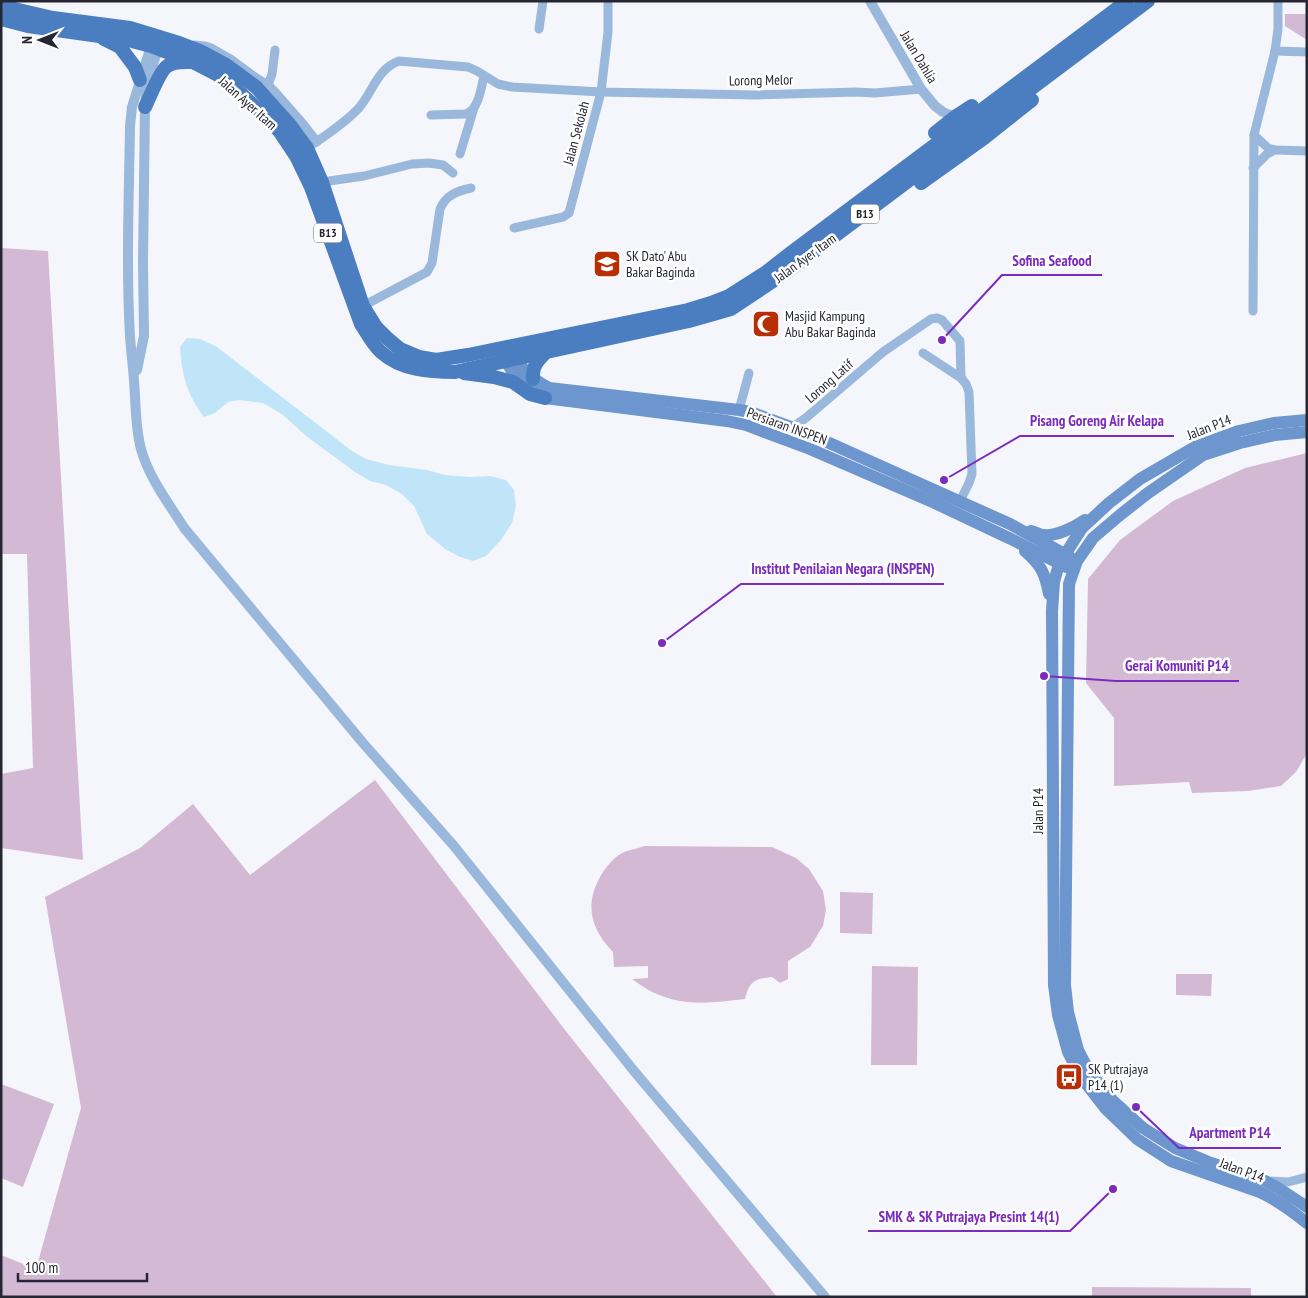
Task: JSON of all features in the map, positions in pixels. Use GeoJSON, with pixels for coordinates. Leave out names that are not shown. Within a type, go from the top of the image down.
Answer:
{"type":"FeatureCollection","features":[{"type":"Feature","properties":{"kind":"main road","name":"Jalan Ayer Itam"},"geometry":{"type":"LineString","coordinates":[[1,6],[53,18],[130,28],[156,44],[218,75],[232,85],[280,132],[296,156],[311,187],[360,324],[371,340],[381,352],[392,360],[415,369],[433,372],[454,372],[536,342],[688,310],[729,296],[765,273],[1127,1]]}},
{"type":"Feature","properties":{"kind":"main road","name":"Jalan Ayer Itam"},"geometry":{"type":"LineString","coordinates":[[547,351],[689,321],[731,309],[788,272],[858,219],[882,211],[984,138],[1062,76],[1080,52],[1148,1]]}},
{"type":"Feature","properties":{"kind":"main road","name":"Jalan Ayer Itam"},"geometry":{"type":"LineString","coordinates":[[1,18],[28,26],[156,44]]}},
{"type":"Feature","properties":{"kind":"main road"},"geometry":{"type":"LineString","coordinates":[[96,35],[120,47],[135,67],[140,80]]}},
{"type":"Feature","properties":{"kind":"main road","name":"Jalan Ayer Itam"},"geometry":{"type":"LineString","coordinates":[[178,43],[226,65],[256,88],[290,125],[312,145],[322,182],[363,306],[376,327],[388,339],[400,350],[419,357],[436,360],[468,355],[509,353]]}},
{"type":"Feature","properties":{"kind":"main road","name":"B13"},"geometry":{"type":"LineString","coordinates":[[156,44],[178,43]]}},
{"type":"Feature","properties":{"kind":"main road"},"geometry":{"type":"LineString","coordinates":[[792,252],[880,175],[954,117],[1055,54]]}},
{"type":"Feature","properties":{"kind":"main road"},"geometry":{"type":"LineString","coordinates":[[145,107],[166,67],[177,62],[194,62]]}},
{"type":"Feature","properties":{"kind":"main road"},"geometry":{"type":"LineString","coordinates":[[532,379],[532,371],[536,362],[547,351]]}},
{"type":"Feature","properties":{"kind":"main road","name":"B13"},"geometry":{"type":"LineString","coordinates":[[509,353],[547,351]]}},
{"type":"Feature","properties":{"kind":"main road"},"geometry":{"type":"LineString","coordinates":[[509,353],[532,379]]}},
{"type":"Feature","properties":{"kind":"main road","name":"Persiaran INSPEN"},"geometry":{"type":"LineString","coordinates":[[509,353],[514,373],[524,385],[545,398],[746,425],[810,449],[935,503],[1011,539]]}},
{"type":"Feature","properties":{"kind":"main road"},"geometry":{"type":"LineString","coordinates":[[454,372],[494,377],[514,382],[530,394],[545,398]]}},
{"type":"Feature","properties":{"kind":"main road","name":"Persiaran INSPEN"},"geometry":{"type":"LineString","coordinates":[[532,379],[549,388],[750,412],[793,427],[1010,524]]}},
{"type":"Feature","properties":{"kind":"main road","name":"Jalan P14"},"geometry":{"type":"LineString","coordinates":[[1307,420],[1274,423],[1238,431],[1195,447],[1140,479],[1109,503],[1082,528],[1062,559],[1054,582],[1052,611],[1054,985],[1058,1015],[1068,1052],[1081,1077],[1100,1102],[1136,1139],[1171,1161],[1260,1192],[1274,1199],[1307,1223]]}},
{"type":"Feature","properties":{"kind":"main road","name":"Jalan P14"},"geometry":{"type":"LineString","coordinates":[[1307,432],[1275,435],[1240,443],[1203,455],[1148,493],[1093,538],[1075,565],[1069,584],[1065,985],[1068,1012],[1078,1050],[1089,1071],[1113,1101],[1143,1128],[1175,1148],[1211,1163],[1265,1181],[1307,1207]]}},
{"type":"Feature","properties":{"kind":"main road"},"geometry":{"type":"LineString","coordinates":[[1010,524],[1044,535],[1063,532],[1079,524],[1109,503]]}},
{"type":"Feature","properties":{"kind":"main road"},"geometry":{"type":"LineString","coordinates":[[1010,524],[1062,559]]}},
{"type":"Feature","properties":{"kind":"main road"},"geometry":{"type":"LineString","coordinates":[[1011,539],[1075,565]]}},
{"type":"Feature","properties":{"kind":"main road"},"geometry":{"type":"LineString","coordinates":[[1011,539],[1035,560],[1045,576],[1052,611]]}},
{"type":"Feature","properties":{"kind":"street"},"geometry":{"type":"LineString","coordinates":[[539,29],[543,1]]}},
{"type":"Feature","properties":{"kind":"street","name":"Jalan Sekolah"},"geometry":{"type":"LineString","coordinates":[[514,228],[563,217],[568,213],[601,92],[608,32],[608,1]]}},
{"type":"Feature","properties":{"kind":"street","name":"Jalan Dahlia"},"geometry":{"type":"LineString","coordinates":[[870,1],[920,89],[935,106],[954,117]]}},
{"type":"Feature","properties":{"kind":"street"},"geometry":{"type":"LineString","coordinates":[[1253,311],[1254,136],[1275,52],[1278,29],[1278,1]]}},
{"type":"Feature","properties":{"kind":"street"},"geometry":{"type":"LineString","coordinates":[[178,43],[211,48],[268,85],[304,126],[312,145]]}},
{"type":"Feature","properties":{"kind":"street"},"geometry":{"type":"LineString","coordinates":[[156,44],[140,80],[132,107],[130,126],[128,263],[130,335],[136,418],[141,449],[148,467],[185,529],[363,743],[454,846],[634,1071],[825,1297]]}},
{"type":"Feature","properties":{"kind":"street"},"geometry":{"type":"LineString","coordinates":[[135,384],[144,336],[145,107],[147,83],[156,44]]}},
{"type":"Feature","properties":{"kind":"street"},"geometry":{"type":"LineString","coordinates":[[268,85],[272,74],[275,50]]}},
{"type":"Feature","properties":{"kind":"street"},"geometry":{"type":"LineString","coordinates":[[1275,52],[1307,52]]}},
{"type":"Feature","properties":{"kind":"street","name":"Lorong Melor"},"geometry":{"type":"LineString","coordinates":[[312,145],[325,137],[358,109],[385,70],[391,64],[399,62],[468,67],[498,84],[512,88],[756,95],[875,93],[920,89]]}},
{"type":"Feature","properties":{"kind":"street"},"geometry":{"type":"LineString","coordinates":[[460,154],[484,76]]}},
{"type":"Feature","properties":{"kind":"street"},"geometry":{"type":"LineString","coordinates":[[431,114],[466,114],[474,107]]}},
{"type":"Feature","properties":{"kind":"street"},"geometry":{"type":"LineString","coordinates":[[1254,136],[1268,148],[1275,150],[1307,151]]}},
{"type":"Feature","properties":{"kind":"street"},"geometry":{"type":"LineString","coordinates":[[1253,168],[1267,154],[1275,150]]}},
{"type":"Feature","properties":{"kind":"street"},"geometry":{"type":"LineString","coordinates":[[322,182],[364,176],[412,164],[429,163],[443,165],[453,173]]}},
{"type":"Feature","properties":{"kind":"street"},"geometry":{"type":"LineString","coordinates":[[363,306],[427,272],[432,263],[440,209],[443,203],[449,196],[458,191],[471,188]]}},
{"type":"Feature","properties":{"kind":"street"},"geometry":{"type":"LineString","coordinates":[[128,263],[143,262]]}},
{"type":"Feature","properties":{"kind":"street","name":"Lorong Latif"},"geometry":{"type":"LineString","coordinates":[[793,427],[883,352],[931,319],[937,318],[942,320],[960,341],[961,378]]}},
{"type":"Feature","properties":{"kind":"street"},"geometry":{"type":"LineString","coordinates":[[922,353],[961,378],[969,392],[973,464],[969,483],[960,501]]}},
{"type":"Feature","properties":{"kind":"street"},"geometry":{"type":"LineString","coordinates":[[738,410],[749,373]]}},
{"type":"Feature","properties":{"kind":"street"},"geometry":{"type":"LineString","coordinates":[[1265,1181],[1288,1182],[1307,1177]]}},
{"type":"Feature","properties":{"kind":"shaded area"},"geometry":{"type":"Polygon","coordinates":[[[1285,14],[1307,14],[1307,40],[1285,26],[1285,14]]]}},
{"type":"Feature","properties":{"kind":"shaded area"},"geometry":{"type":"Polygon","coordinates":[[[1,248],[48,251],[83,860],[1,848],[1,774],[33,768],[27,554],[1,554],[1,248]]]}},
{"type":"Feature","properties":{"kind":"shaded area"},"geometry":{"type":"Polygon","coordinates":[[[1307,453],[1307,753],[1296,772],[1281,786],[1248,791],[1192,793],[1189,782],[1114,786],[1114,718],[1086,683],[1088,579],[1120,540],[1173,501],[1245,468],[1307,453]]]}},
{"type":"Feature","properties":{"kind":"shaded area"},"geometry":{"type":"Polygon","coordinates":[[[375,780],[565,1030],[777,1297],[1,1297],[1,1255],[36,1269],[81,1108],[45,897],[140,848],[193,804],[250,875],[375,780]]]}},
{"type":"Feature","properties":{"kind":"shaded area"},"geometry":{"type":"Polygon","coordinates":[[[644,846],[772,847],[796,858],[809,869],[823,891],[826,910],[823,926],[810,947],[788,961],[788,979],[780,983],[772,977],[757,980],[749,988],[745,999],[698,1003],[675,1000],[652,992],[632,979],[648,978],[648,966],[614,967],[613,952],[605,943],[594,924],[591,904],[597,883],[614,859],[622,853],[644,846]]]}},
{"type":"Feature","properties":{"kind":"shaded area"},"geometry":{"type":"Polygon","coordinates":[[[840,892],[873,893],[872,934],[840,933],[840,892]]]}},
{"type":"Feature","properties":{"kind":"shaded area"},"geometry":{"type":"Polygon","coordinates":[[[872,966],[918,967],[917,1065],[871,1065],[872,966]]]}},
{"type":"Feature","properties":{"kind":"shaded area"},"geometry":{"type":"Polygon","coordinates":[[[1176,974],[1212,974],[1211,996],[1176,995],[1176,974]]]}},
{"type":"Feature","properties":{"kind":"shaded area"},"geometry":{"type":"Polygon","coordinates":[[[1,1084],[54,1104],[23,1187],[1,1178],[1,1084]]]}},
{"type":"Feature","properties":{"kind":"shaded area"},"geometry":{"type":"Polygon","coordinates":[[[1092,1287],[1251,1288],[1251,1297],[1092,1297],[1092,1287]]]}},
{"type":"Feature","properties":{"kind":"water"},"geometry":{"type":"Polygon","coordinates":[[[187,338],[200,339],[217,347],[352,451],[366,459],[445,475],[490,476],[506,480],[514,490],[516,506],[512,523],[501,540],[486,556],[473,561],[460,557],[445,549],[427,534],[414,506],[402,494],[386,485],[370,481],[355,472],[306,436],[283,415],[263,403],[239,400],[228,402],[215,413],[204,417],[189,392],[182,367],[180,347],[187,338]]]}},
{"type":"Feature","properties":{"kind":"place","name":"SK Dato' Abu Bakar Baginda"},"geometry":{"type":"Point","coordinates":[607,264]}},
{"type":"Feature","properties":{"kind":"place","name":"Masjid Kampung Abu Bakar Baginda"},"geometry":{"type":"Point","coordinates":[766,324]}},
{"type":"Feature","properties":{"kind":"place","name":"Sofina Seafood"},"geometry":{"type":"Point","coordinates":[942,340]}},
{"type":"Feature","properties":{"kind":"place","name":"Pisang Goreng Air Kelapa"},"geometry":{"type":"Point","coordinates":[944,480]}},
{"type":"Feature","properties":{"kind":"place","name":"Institut Penilaian Negara (INSPEN)"},"geometry":{"type":"Point","coordinates":[662,643]}},
{"type":"Feature","properties":{"kind":"place","name":"Gerai Komuniti P14"},"geometry":{"type":"Point","coordinates":[1044,676]}},
{"type":"Feature","properties":{"kind":"place","name":"SK Putrajaya P14 (1)"},"geometry":{"type":"Point","coordinates":[1069,1077]}},
{"type":"Feature","properties":{"kind":"place","name":"Apartment P14"},"geometry":{"type":"Point","coordinates":[1136,1107]}},
{"type":"Feature","properties":{"kind":"place","name":"SMK & SK Putrajaya Presint 14(1)"},"geometry":{"type":"Point","coordinates":[1113,1189]}}]}
